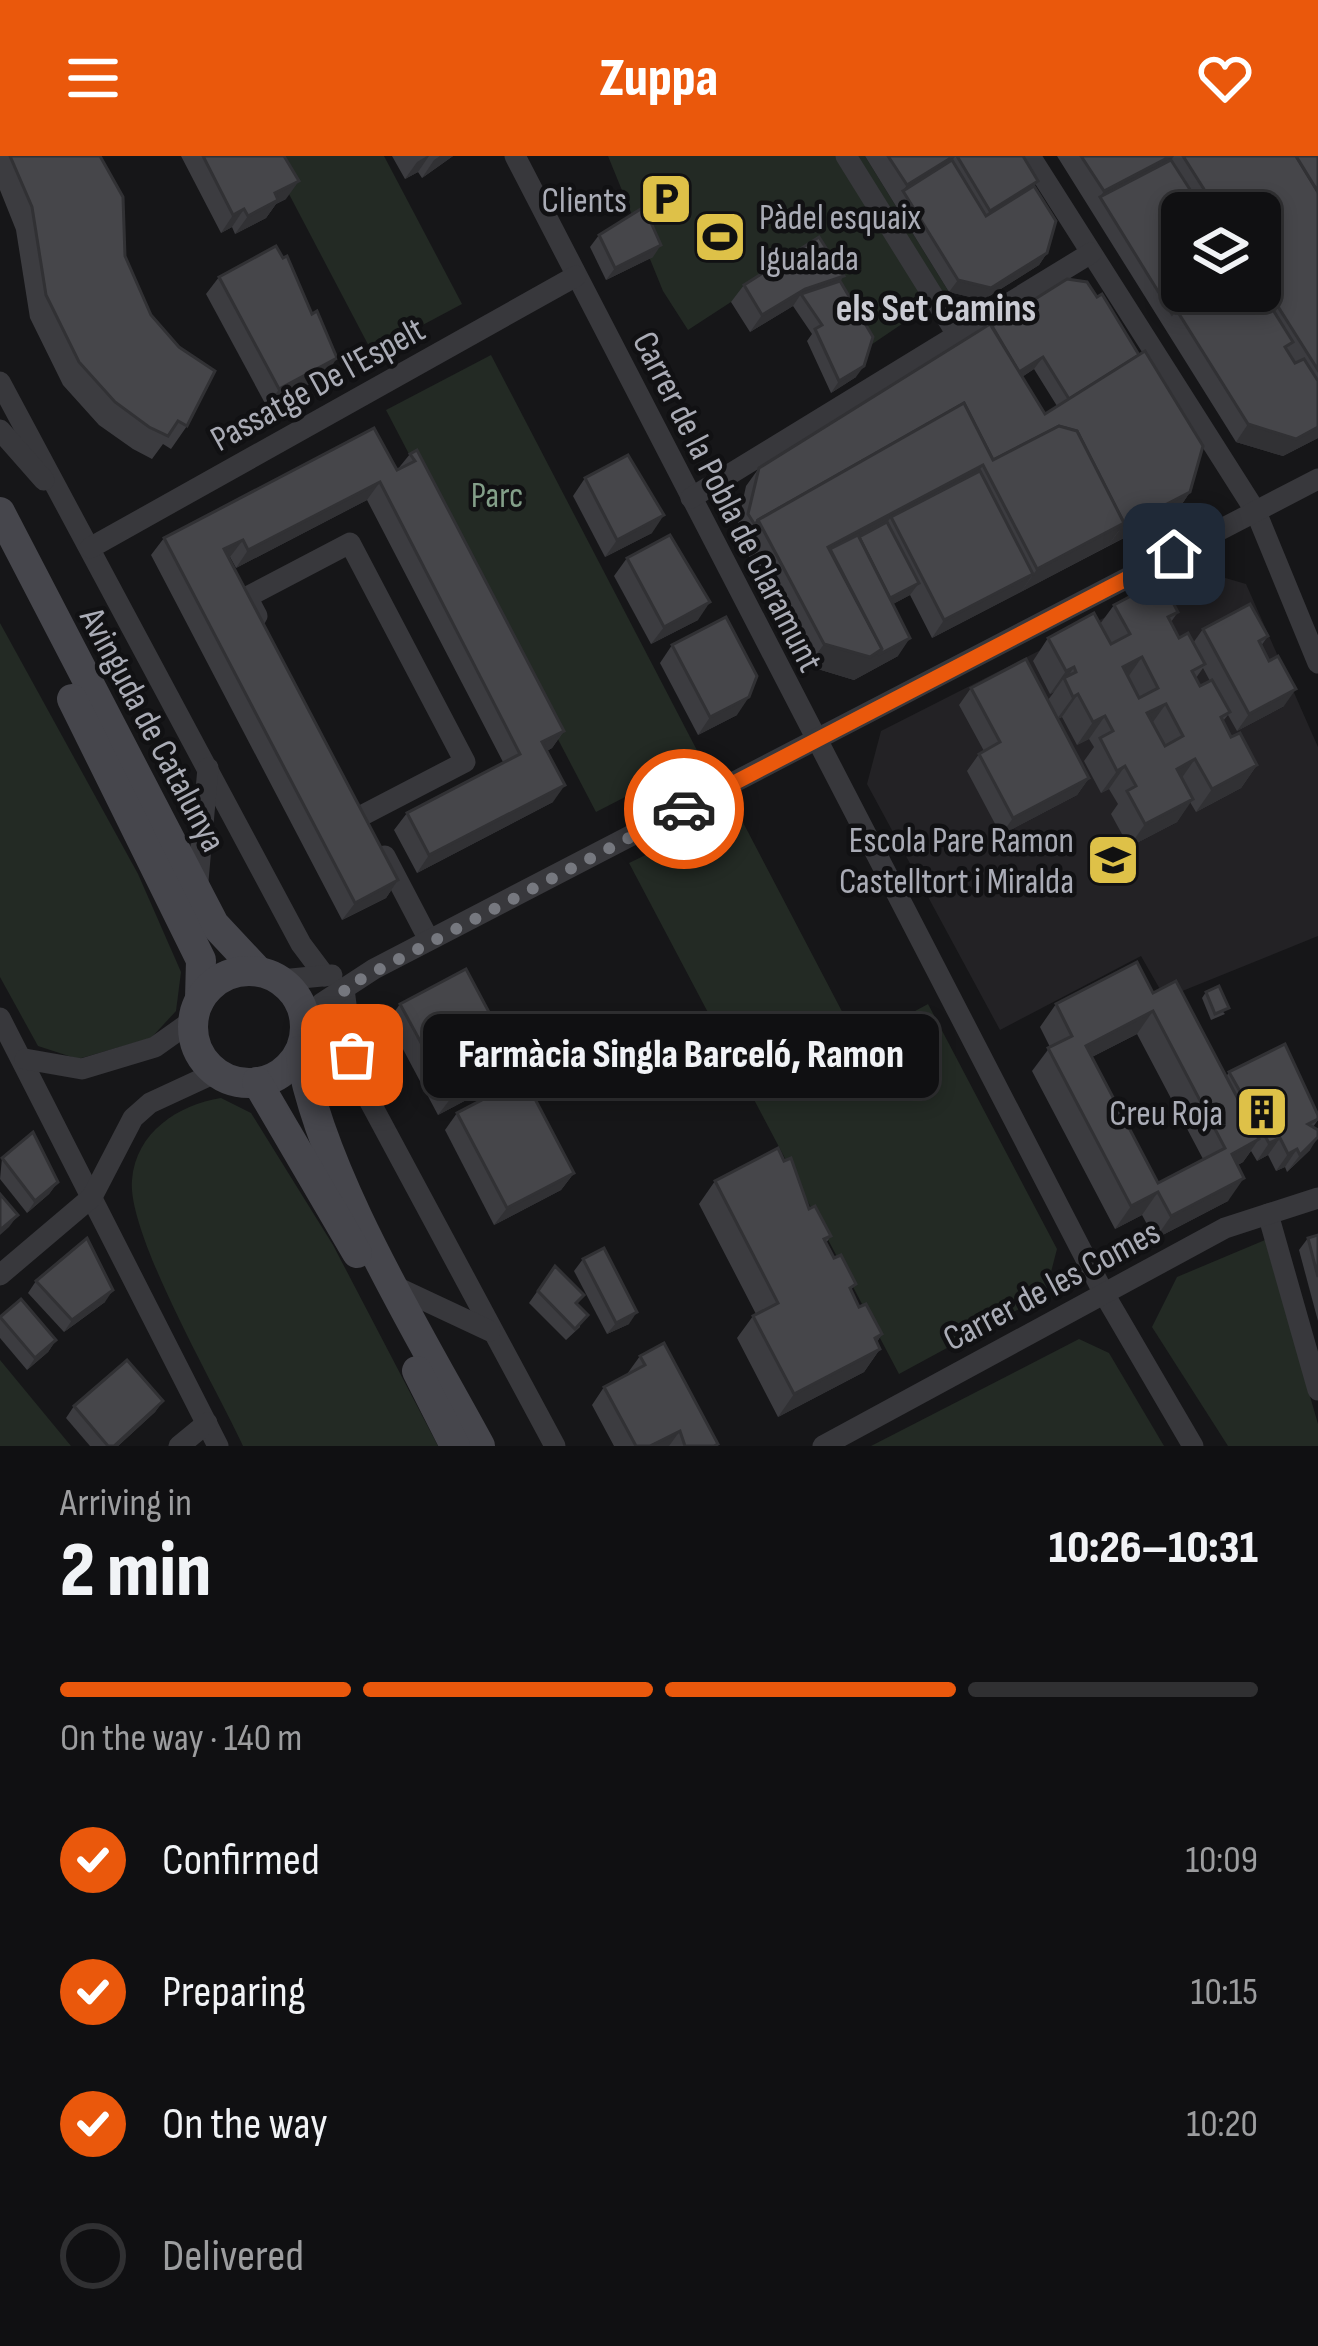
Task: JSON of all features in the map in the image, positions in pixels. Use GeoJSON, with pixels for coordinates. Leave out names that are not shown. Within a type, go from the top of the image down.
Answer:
{"type":"FeatureCollection","features":[{"type":"Feature","properties":{"kind":"street","name":"Carrer de la Pobla de Claramunt"},"geometry":{"type":"LineString","coordinates":[[515,156],[1103,1292],[1193,1446]]}},
{"type":"Feature","properties":{"kind":"street"},"geometry":{"type":"LineString","coordinates":[[846,156],[958,336]]}},
{"type":"Feature","properties":{"kind":"street"},"geometry":{"type":"LineString","coordinates":[[1030,156],[1256,512],[1318,663]]}},
{"type":"Feature","properties":{"kind":"street"},"geometry":{"type":"LineString","coordinates":[[691,498],[1091,253]]}},
{"type":"Feature","properties":{"kind":"street","name":"Passatge De l'Espelt"},"geometry":{"type":"LineString","coordinates":[[90,548],[576,276]]}},
{"type":"Feature","properties":{"kind":"street"},"geometry":{"type":"LineString","coordinates":[[0,382],[301,944],[334,982],[356,1074],[555,1446]]}},
{"type":"Feature","properties":{"kind":"street"},"geometry":{"type":"LineString","coordinates":[[0,430],[72,512]]}},
{"type":"Feature","properties":{"kind":"street"},"geometry":{"type":"LineString","coordinates":[[25,1059],[82,1070],[155,1047],[197,1009],[224,976],[334,982],[374,969],[1318,479]]}},
{"type":"Feature","properties":{"kind":"street","name":"Avinguda de Catalunya"},"geometry":{"type":"LineString","coordinates":[[0,512],[214,924],[269,976]]}},
{"type":"Feature","properties":{"kind":"street"},"geometry":{"type":"LineString","coordinates":[[268,637],[247,597],[350,543],[465,762],[358,805],[429,940]]}},
{"type":"Feature","properties":{"kind":"street","name":"Avinguda de Catalunya"},"geometry":{"type":"LineString","coordinates":[[0,554],[201,960],[197,1009]]}},
{"type":"Feature","properties":{"kind":"street"},"geometry":{"type":"LineString","coordinates":[[197,892],[208,768]]}},
{"type":"Feature","properties":{"kind":"street"},"geometry":{"type":"LineString","coordinates":[[269,976],[298,1000],[306,1090],[394,1286],[480,1446]]}},
{"type":"Feature","properties":{"kind":"street"},"geometry":{"type":"LineString","coordinates":[[197,1009],[197,1049],[217,1072],[256,1082],[282,1072],[334,982]]}},
{"type":"Feature","properties":{"kind":"street"},"geometry":{"type":"LineString","coordinates":[[0,1018],[25,1059],[218,1446]]}},
{"type":"Feature","properties":{"kind":"street"},"geometry":{"type":"LineString","coordinates":[[0,1275],[92,1197],[133,1118],[169,1093],[217,1072]]}},
{"type":"Feature","properties":{"kind":"street"},"geometry":{"type":"LineString","coordinates":[[256,1082],[345,1229],[455,1446]]}},
{"type":"Feature","properties":{"kind":"street","name":"Carrer de les Comes"},"geometry":{"type":"LineString","coordinates":[[824,1446],[1226,1228],[1318,1198]]}},
{"type":"Feature","properties":{"kind":"street"},"geometry":{"type":"LineString","coordinates":[[1268,1214],[1318,1390]]}},
{"type":"Feature","properties":{"kind":"street"},"geometry":{"type":"LineString","coordinates":[[394,1286],[491,1331]]}},
{"type":"Feature","properties":{"kind":"street"},"geometry":{"type":"LineString","coordinates":[[179,1446],[207,1423]]}},
{"type":"Feature","properties":{"kind":"shaded area","name":"Escola Pare Ramon Castelltort i Miralda"},"geometry":{"type":"Polygon","coordinates":[[[1198,570],[1246,584],[1318,747],[1318,936],[1165,998],[1141,956],[1000,1030],[867,784],[881,731],[1198,570]]]}},
{"type":"Feature","properties":{"kind":"green space"},"geometry":{"type":"Polygon","coordinates":[[[269,156],[384,156],[462,304],[372,352],[269,156]]]}},
{"type":"Feature","properties":{"kind":"green space"},"geometry":{"type":"Polygon","coordinates":[[[608,156],[865,156],[949,292],[865,349],[832,293],[731,302],[688,330],[663,291],[608,156]]]}},
{"type":"Feature","properties":{"kind":"green space","name":"Parc"},"geometry":{"type":"Polygon","coordinates":[[[491,355],[701,758],[596,812],[386,410],[491,355]]]}},
{"type":"Feature","properties":{"kind":"green space"},"geometry":{"type":"Polygon","coordinates":[[[0,623],[138,874],[181,972],[176,1011],[151,1038],[78,1059],[38,1046],[0,977],[0,623]]]}},
{"type":"Feature","properties":{"kind":"green space"},"geometry":{"type":"Polygon","coordinates":[[[737,811],[858,1042],[928,1004],[1057,1249],[1045,1295],[899,1374],[629,863],[737,811]]]}},
{"type":"Feature","properties":{"kind":"green space"},"geometry":{"type":"Polygon","coordinates":[[[221,1098],[251,1113],[333,1245],[438,1446],[243,1446],[158,1273],[134,1205],[132,1180],[142,1148],[162,1124],[190,1107],[221,1098]]]}},
{"type":"Feature","properties":{"kind":"green space"},"geometry":{"type":"Polygon","coordinates":[[[1265,1240],[1318,1424],[1318,1446],[1228,1446],[1152,1327],[1177,1277],[1265,1240]]]}},
{"type":"Feature","properties":{"kind":"green space"},"geometry":{"type":"Polygon","coordinates":[[[1079,1339],[1109,1353],[1164,1446],[871,1446],[1079,1339]]]}},
{"type":"Feature","properties":{"kind":"green space"},"geometry":{"type":"Polygon","coordinates":[[[0,1360],[71,1446],[0,1446],[0,1360]]]}},
{"type":"Feature","properties":{"kind":"building"},"geometry":{"type":"Polygon","coordinates":[[[10,156],[100,156],[123,197],[125,256],[151,315],[179,347],[215,371],[187,426],[178,421],[168,436],[149,427],[115,402],[79,362],[46,295],[32,207],[10,156]]]}},
{"type":"Feature","properties":{"kind":"building"},"geometry":{"type":"Polygon","coordinates":[[[203,156],[284,156],[299,181],[275,193],[278,200],[248,216],[244,209],[233,215],[203,156]]]}},
{"type":"Feature","properties":{"kind":"building"},"geometry":{"type":"Polygon","coordinates":[[[888,156],[954,156],[907,185],[888,156]]]}},
{"type":"Feature","properties":{"kind":"building"},"geometry":{"type":"Polygon","coordinates":[[[957,156],[1023,156],[1038,181],[990,211],[957,156]]]}},
{"type":"Feature","properties":{"kind":"building"},"geometry":{"type":"Polygon","coordinates":[[[1081,156],[1171,156],[1104,191],[1081,156]]]}},
{"type":"Feature","properties":{"kind":"building"},"geometry":{"type":"Polygon","coordinates":[[[1183,156],[1296,156],[1318,192],[1318,370],[1281,311],[1281,192],[1206,192],[1183,156]]]}},
{"type":"Feature","properties":{"kind":"building"},"geometry":{"type":"Polygon","coordinates":[[[1296,156],[1318,156],[1318,192],[1296,156]]]}},
{"type":"Feature","properties":{"kind":"building"},"geometry":{"type":"Polygon","coordinates":[[[952,160],[986,216],[1034,186],[1056,221],[1047,253],[991,288],[958,280],[903,191],[952,160]]]}},
{"type":"Feature","properties":{"kind":"building"},"geometry":{"type":"Polygon","coordinates":[[[1171,160],[1192,192],[1161,192],[1161,296],[1100,197],[1171,160]]]}},
{"type":"Feature","properties":{"kind":"building"},"geometry":{"type":"Polygon","coordinates":[[[644,207],[661,245],[615,268],[599,235],[644,207]]]}},
{"type":"Feature","properties":{"kind":"building"},"geometry":{"type":"Polygon","coordinates":[[[819,237],[844,276],[805,289],[762,315],[744,285],[819,237]]]}},
{"type":"Feature","properties":{"kind":"building"},"geometry":{"type":"Polygon","coordinates":[[[276,246],[283,258],[287,256],[312,314],[317,311],[337,358],[279,389],[219,277],[276,246]]]}},
{"type":"Feature","properties":{"kind":"building"},"geometry":{"type":"Polygon","coordinates":[[[1067,279],[1087,282],[1097,297],[1102,294],[1139,355],[1069,399],[1043,357],[1019,372],[992,326],[1067,279]]]}},
{"type":"Feature","properties":{"kind":"building"},"geometry":{"type":"Polygon","coordinates":[[[840,281],[873,337],[864,366],[839,381],[815,329],[822,325],[801,294],[840,281]]]}},
{"type":"Feature","properties":{"kind":"building"},"geometry":{"type":"Polygon","coordinates":[[[1178,312],[1274,312],[1293,342],[1285,347],[1295,363],[1304,359],[1318,381],[1318,427],[1296,439],[1248,424],[1178,312]]]}},
{"type":"Feature","properties":{"kind":"building"},"geometry":{"type":"Polygon","coordinates":[[[990,324],[1045,414],[1145,351],[1203,446],[1190,492],[1121,528],[1124,523],[1077,431],[1059,426],[993,460],[964,403],[755,525],[748,514],[759,468],[990,324]]]}},
{"type":"Feature","properties":{"kind":"building"},"geometry":{"type":"Polygon","coordinates":[[[964,403],[993,460],[1059,426],[1077,431],[1124,523],[1037,569],[983,465],[828,547],[882,649],[870,657],[824,644],[758,520],[964,403]]]}},
{"type":"Feature","properties":{"kind":"building"},"geometry":{"type":"Polygon","coordinates":[[[374,428],[397,470],[415,461],[410,454],[417,450],[564,731],[542,742],[565,785],[429,855],[407,813],[520,754],[380,482],[248,550],[243,540],[224,549],[398,880],[355,903],[164,538],[374,428]]]}},
{"type":"Feature","properties":{"kind":"building"},"geometry":{"type":"Polygon","coordinates":[[[628,455],[664,515],[617,540],[585,478],[628,455]]]}},
{"type":"Feature","properties":{"kind":"building"},"geometry":{"type":"Polygon","coordinates":[[[980,471],[1033,574],[944,620],[891,517],[980,471]]]}},
{"type":"Feature","properties":{"kind":"building"},"geometry":{"type":"Polygon","coordinates":[[[887,522],[919,583],[890,598],[859,537],[887,522]]]}},
{"type":"Feature","properties":{"kind":"building"},"geometry":{"type":"Polygon","coordinates":[[[670,535],[710,602],[664,627],[627,558],[670,535]]]}},
{"type":"Feature","properties":{"kind":"building"},"geometry":{"type":"Polygon","coordinates":[[[858,535],[910,638],[878,655],[882,649],[830,549],[858,535]]]}},
{"type":"Feature","properties":{"kind":"building"},"geometry":{"type":"Polygon","coordinates":[[[1161,580],[1178,612],[1168,617],[1179,638],[1188,633],[1205,664],[1192,671],[1200,686],[1212,680],[1230,712],[1221,717],[1231,737],[1240,733],[1257,765],[1212,789],[1195,759],[1177,769],[1193,799],[1145,824],[1127,791],[1136,786],[1125,766],[1117,771],[1100,738],[1113,731],[1105,716],[1093,722],[1078,694],[1073,697],[1064,678],[1076,672],[1074,667],[1066,671],[1048,638],[1094,613],[1111,644],[1130,634],[1114,605],[1161,580]],[[1142,657],[1123,667],[1139,698],[1158,688],[1142,657]],[[1166,704],[1147,713],[1165,746],[1183,736],[1166,704]]]}},
{"type":"Feature","properties":{"kind":"building"},"geometry":{"type":"Polygon","coordinates":[[[1250,604],[1268,636],[1259,641],[1269,661],[1278,656],[1296,689],[1249,714],[1203,629],[1250,604]]]}},
{"type":"Feature","properties":{"kind":"building"},"geometry":{"type":"Polygon","coordinates":[[[726,617],[757,676],[749,697],[710,717],[672,645],[726,617]]]}},
{"type":"Feature","properties":{"kind":"building"},"geometry":{"type":"Polygon","coordinates":[[[1026,659],[1089,778],[1013,818],[979,754],[1000,742],[971,688],[1026,659]]]}},
{"type":"Feature","properties":{"kind":"building"},"geometry":{"type":"Polygon","coordinates":[[[1137,962],[1153,993],[1176,981],[1259,1139],[1232,1154],[1244,1178],[1171,1216],[1158,1192],[1131,1206],[1048,1048],[1072,1036],[1056,1004],[1137,962]],[[1153,1011],[1086,1046],[1158,1183],[1225,1148],[1153,1011]]]}},
{"type":"Feature","properties":{"kind":"building"},"geometry":{"type":"Polygon","coordinates":[[[466,969],[516,1063],[451,1098],[400,1004],[466,969]]]}},
{"type":"Feature","properties":{"kind":"building"},"geometry":{"type":"Polygon","coordinates":[[[1219,986],[1229,1008],[1215,1014],[1206,992],[1219,986]]]}},
{"type":"Feature","properties":{"kind":"building"},"geometry":{"type":"Polygon","coordinates":[[[1285,1044],[1318,1115],[1308,1124],[1318,1130],[1318,1137],[1300,1155],[1297,1149],[1288,1154],[1280,1138],[1269,1143],[1229,1072],[1285,1044]]]}},
{"type":"Feature","properties":{"kind":"building"},"geometry":{"type":"Polygon","coordinates":[[[524,1078],[574,1173],[507,1208],[457,1113],[524,1078]]]}},
{"type":"Feature","properties":{"kind":"building"},"geometry":{"type":"Polygon","coordinates":[[[33,1132],[58,1182],[35,1201],[2,1158],[33,1132]]]}},
{"type":"Feature","properties":{"kind":"building"},"geometry":{"type":"Polygon","coordinates":[[[778,1148],[784,1161],[791,1158],[809,1209],[815,1206],[831,1236],[824,1239],[834,1258],[841,1255],[856,1284],[850,1288],[859,1307],[866,1304],[882,1334],[875,1338],[880,1349],[794,1394],[753,1316],[778,1303],[715,1181],[778,1148]]]}},
{"type":"Feature","properties":{"kind":"building"},"geometry":{"type":"Polygon","coordinates":[[[0,1194],[18,1215],[0,1230],[0,1194]]]}},
{"type":"Feature","properties":{"kind":"building"},"geometry":{"type":"Polygon","coordinates":[[[1318,1235],[1318,1277],[1308,1238],[1318,1235]]]}},
{"type":"Feature","properties":{"kind":"building"},"geometry":{"type":"Polygon","coordinates":[[[87,1238],[113,1290],[72,1320],[36,1281],[87,1238]]]}},
{"type":"Feature","properties":{"kind":"building"},"geometry":{"type":"Polygon","coordinates":[[[604,1248],[637,1312],[616,1323],[583,1259],[604,1248]]]}},
{"type":"Feature","properties":{"kind":"building"},"geometry":{"type":"Polygon","coordinates":[[[555,1266],[584,1295],[576,1303],[588,1315],[575,1329],[538,1291],[555,1266]]]}},
{"type":"Feature","properties":{"kind":"building"},"geometry":{"type":"Polygon","coordinates":[[[21,1299],[56,1340],[35,1358],[0,1317],[21,1299]]]}},
{"type":"Feature","properties":{"kind":"building"},"geometry":{"type":"Polygon","coordinates":[[[664,1343],[718,1444],[685,1446],[680,1431],[650,1446],[636,1446],[604,1387],[645,1365],[640,1356],[664,1343]]]}},
{"type":"Feature","properties":{"kind":"building"},"geometry":{"type":"Polygon","coordinates":[[[127,1360],[163,1401],[114,1446],[108,1446],[74,1406],[127,1360]]]}},
{"type":"Feature","properties":{"kind":"way so far"},"geometry":{"type":"LineString","coordinates":[[352,1055],[344,988],[684,809]]}},
{"type":"Feature","properties":{"kind":"place","name":"Clients"},"geometry":{"type":"Point","coordinates":[666,199]}},
{"type":"Feature","properties":{"kind":"place","name":"Pàdel esquaix Igualada"},"geometry":{"type":"Point","coordinates":[720,237]}},
{"type":"Feature","properties":{"kind":"place","name":"Escola Pare Ramon Castelltort i Miralda"},"geometry":{"type":"Point","coordinates":[1113,860]}},
{"type":"Feature","properties":{"kind":"place","name":"Farmàcia Singla Barceló, Ramon"},"geometry":{"type":"Point","coordinates":[352,1055]}},
{"type":"Feature","properties":{"kind":"place","name":"Creu Roja"},"geometry":{"type":"Point","coordinates":[1262,1112]}},
{"type":"Feature","properties":{"kind":"district","name":"els Set Camins"},"geometry":{"type":"Point","coordinates":[936,307]}},
{"type":"Feature","properties":{"kind":"route"},"geometry":{"type":"LineString","coordinates":[[684,809],[1174,554]]}}]}
